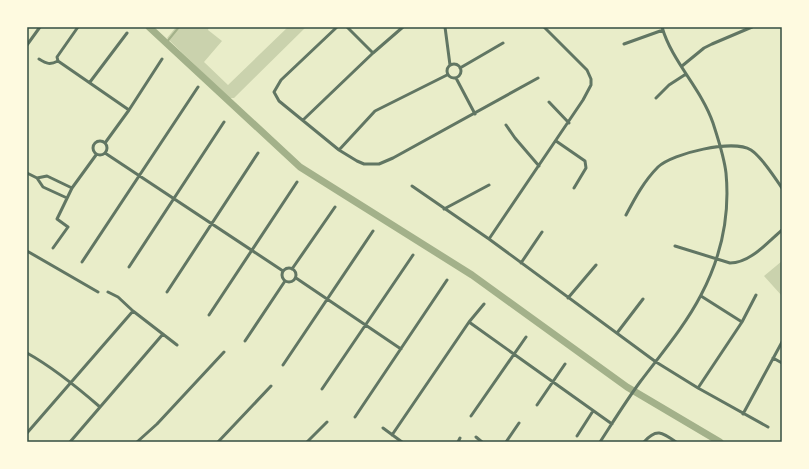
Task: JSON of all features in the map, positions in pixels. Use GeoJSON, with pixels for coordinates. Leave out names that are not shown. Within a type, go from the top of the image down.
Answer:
{"type":"FeatureCollection","features":[{"type":"Feature","properties":{"kind":"street"},"geometry":{"type":"LineString","coordinates":[[27,45],[40,27]]}},
{"type":"Feature","properties":{"kind":"street"},"geometry":{"type":"LineString","coordinates":[[58,61],[57,57],[78,27]]}},
{"type":"Feature","properties":{"kind":"street"},"geometry":{"type":"LineString","coordinates":[[337,27],[281,80],[274,92],[279,101],[339,150],[364,164],[379,164],[393,158],[538,78]]}},
{"type":"Feature","properties":{"kind":"street"},"geometry":{"type":"LineString","coordinates":[[347,27],[373,53]]}},
{"type":"Feature","properties":{"kind":"street"},"geometry":{"type":"LineString","coordinates":[[303,120],[373,53],[403,27]]}},
{"type":"Feature","properties":{"kind":"street"},"geometry":{"type":"LineString","coordinates":[[445,27],[450,65]]}},
{"type":"Feature","properties":{"kind":"street"},"geometry":{"type":"LineString","coordinates":[[489,239],[569,123],[591,85],[591,79],[587,70],[544,27]]}},
{"type":"Feature","properties":{"kind":"street"},"geometry":{"type":"LineString","coordinates":[[682,66],[704,48],[752,27]]}},
{"type":"Feature","properties":{"kind":"street"},"geometry":{"type":"LineString","coordinates":[[600,442],[701,296],[717,258],[723,234],[727,204],[726,172],[712,121],[698,93],[671,50],[662,29],[624,44]]}},
{"type":"Feature","properties":{"kind":"street"},"geometry":{"type":"LineString","coordinates":[[90,82],[127,33]]}},
{"type":"Feature","properties":{"kind":"street"},"geometry":{"type":"LineString","coordinates":[[460,68],[503,43]]}},
{"type":"Feature","properties":{"kind":"street"},"geometry":{"type":"LineString","coordinates":[[39,59],[46,64],[51,65],[58,61]]}},
{"type":"Feature","properties":{"kind":"street"},"geometry":{"type":"LineString","coordinates":[[104,142],[128,110],[162,59]]}},
{"type":"Feature","properties":{"kind":"street"},"geometry":{"type":"LineString","coordinates":[[58,61],[128,110]]}},
{"type":"Feature","properties":{"kind":"street"},"geometry":{"type":"LineString","coordinates":[[454,64],[460,68],[460,75],[456,78],[450,78],[447,75],[446,69],[450,65],[454,64]]}},
{"type":"Feature","properties":{"kind":"street"},"geometry":{"type":"LineString","coordinates":[[656,98],[669,85],[686,74]]}},
{"type":"Feature","properties":{"kind":"street"},"geometry":{"type":"LineString","coordinates":[[339,150],[375,111],[447,75]]}},
{"type":"Feature","properties":{"kind":"street"},"geometry":{"type":"LineString","coordinates":[[456,78],[475,114]]}},
{"type":"Feature","properties":{"kind":"street"},"geometry":{"type":"LineString","coordinates":[[82,262],[198,87]]}},
{"type":"Feature","properties":{"kind":"street"},"geometry":{"type":"LineString","coordinates":[[549,102],[569,123]]}},
{"type":"Feature","properties":{"kind":"street"},"geometry":{"type":"LineString","coordinates":[[129,267],[224,122]]}},
{"type":"Feature","properties":{"kind":"street"},"geometry":{"type":"LineString","coordinates":[[506,125],[539,166]]}},
{"type":"Feature","properties":{"kind":"street"},"geometry":{"type":"LineString","coordinates":[[96,155],[92,149],[94,144],[98,141],[104,142]]}},
{"type":"Feature","properties":{"kind":"street"},"geometry":{"type":"LineString","coordinates":[[104,142],[107,146],[105,153]]}},
{"type":"Feature","properties":{"kind":"street"},"geometry":{"type":"LineString","coordinates":[[556,142],[582,158],[586,164],[586,168],[574,188]]}},
{"type":"Feature","properties":{"kind":"street"},"geometry":{"type":"LineString","coordinates":[[626,215],[642,186],[660,166],[680,156],[720,146],[744,146],[752,150],[782,188]]}},
{"type":"Feature","properties":{"kind":"street"},"geometry":{"type":"LineString","coordinates":[[105,153],[283,271]]}},
{"type":"Feature","properties":{"kind":"street"},"geometry":{"type":"LineString","coordinates":[[53,248],[68,226],[57,219],[72,188],[96,155],[105,153]]}},
{"type":"Feature","properties":{"kind":"street"},"geometry":{"type":"LineString","coordinates":[[167,292],[258,153]]}},
{"type":"Feature","properties":{"kind":"street"},"geometry":{"type":"LineString","coordinates":[[27,173],[37,178],[43,187],[67,198]]}},
{"type":"Feature","properties":{"kind":"street"},"geometry":{"type":"LineString","coordinates":[[37,178],[47,176],[72,188]]}},
{"type":"Feature","properties":{"kind":"street"},"geometry":{"type":"LineString","coordinates":[[209,314],[297,182]]}},
{"type":"Feature","properties":{"kind":"street"},"geometry":{"type":"LineString","coordinates":[[444,209],[489,185]]}},
{"type":"Feature","properties":{"kind":"street"},"geometry":{"type":"LineString","coordinates":[[412,186],[489,239],[656,362],[698,388],[768,427]]}},
{"type":"Feature","properties":{"kind":"street"},"geometry":{"type":"LineString","coordinates":[[292,269],[335,207]]}},
{"type":"Feature","properties":{"kind":"street"},"geometry":{"type":"LineString","coordinates":[[675,246],[730,263],[743,261],[753,255],[782,230]]}},
{"type":"Feature","properties":{"kind":"street"},"geometry":{"type":"LineString","coordinates":[[283,365],[373,231]]}},
{"type":"Feature","properties":{"kind":"street"},"geometry":{"type":"LineString","coordinates":[[521,263],[542,232]]}},
{"type":"Feature","properties":{"kind":"street"},"geometry":{"type":"LineString","coordinates":[[27,251],[98,292]]}},
{"type":"Feature","properties":{"kind":"street"},"geometry":{"type":"LineString","coordinates":[[322,389],[413,255]]}},
{"type":"Feature","properties":{"kind":"street"},"geometry":{"type":"LineString","coordinates":[[568,298],[596,265]]}},
{"type":"Feature","properties":{"kind":"street"},"geometry":{"type":"LineString","coordinates":[[283,271],[288,268],[292,269]]}},
{"type":"Feature","properties":{"kind":"street"},"geometry":{"type":"LineString","coordinates":[[292,269],[296,274],[296,278],[401,349]]}},
{"type":"Feature","properties":{"kind":"street"},"geometry":{"type":"LineString","coordinates":[[283,271],[282,278],[285,281]]}},
{"type":"Feature","properties":{"kind":"street"},"geometry":{"type":"LineString","coordinates":[[285,281],[291,282],[296,278]]}},
{"type":"Feature","properties":{"kind":"street"},"geometry":{"type":"LineString","coordinates":[[355,417],[447,280]]}},
{"type":"Feature","properties":{"kind":"street"},"geometry":{"type":"LineString","coordinates":[[245,341],[285,281]]}},
{"type":"Feature","properties":{"kind":"street"},"geometry":{"type":"LineString","coordinates":[[108,292],[118,297],[133,311],[177,345]]}},
{"type":"Feature","properties":{"kind":"street"},"geometry":{"type":"LineString","coordinates":[[698,388],[742,322],[756,295]]}},
{"type":"Feature","properties":{"kind":"street"},"geometry":{"type":"LineString","coordinates":[[701,296],[742,322]]}},
{"type":"Feature","properties":{"kind":"street"},"geometry":{"type":"LineString","coordinates":[[617,333],[643,299]]}},
{"type":"Feature","properties":{"kind":"street"},"geometry":{"type":"LineString","coordinates":[[392,435],[469,322],[484,304]]}},
{"type":"Feature","properties":{"kind":"street"},"geometry":{"type":"LineString","coordinates":[[27,433],[133,311]]}},
{"type":"Feature","properties":{"kind":"street"},"geometry":{"type":"LineString","coordinates":[[469,322],[612,424]]}},
{"type":"Feature","properties":{"kind":"street"},"geometry":{"type":"LineString","coordinates":[[70,442],[163,334]]}},
{"type":"Feature","properties":{"kind":"street"},"geometry":{"type":"LineString","coordinates":[[471,416],[526,337]]}},
{"type":"Feature","properties":{"kind":"street"},"geometry":{"type":"LineString","coordinates":[[743,414],[782,342]]}},
{"type":"Feature","properties":{"kind":"street"},"geometry":{"type":"LineString","coordinates":[[137,442],[171,410],[224,352]]}},
{"type":"Feature","properties":{"kind":"street"},"geometry":{"type":"LineString","coordinates":[[27,353],[71,382],[100,407]]}},
{"type":"Feature","properties":{"kind":"street"},"geometry":{"type":"LineString","coordinates":[[773,358],[782,363]]}},
{"type":"Feature","properties":{"kind":"street"},"geometry":{"type":"LineString","coordinates":[[537,405],[565,364]]}},
{"type":"Feature","properties":{"kind":"street"},"geometry":{"type":"LineString","coordinates":[[218,442],[271,386]]}},
{"type":"Feature","properties":{"kind":"street"},"geometry":{"type":"LineString","coordinates":[[577,436],[593,411]]}},
{"type":"Feature","properties":{"kind":"street"},"geometry":{"type":"LineString","coordinates":[[307,442],[327,422]]}},
{"type":"Feature","properties":{"kind":"street"},"geometry":{"type":"LineString","coordinates":[[506,442],[519,423]]}},
{"type":"Feature","properties":{"kind":"street"},"geometry":{"type":"LineString","coordinates":[[383,428],[402,442]]}},
{"type":"Feature","properties":{"kind":"street"},"geometry":{"type":"LineString","coordinates":[[644,442],[650,435],[654,433],[661,433],[676,442]]}},
{"type":"Feature","properties":{"kind":"street"},"geometry":{"type":"LineString","coordinates":[[476,437],[482,442]]}},
{"type":"Feature","properties":{"kind":"street"},"geometry":{"type":"LineString","coordinates":[[458,442],[460,438]]}},
{"type":"Feature","properties":{"kind":"green space"},"geometry":{"type":"Polygon","coordinates":[[[176,27],[209,27],[208,30],[222,41],[204,62],[228,85],[288,27],[306,27],[234,98],[229,98],[167,38],[176,27]]]}},
{"type":"Feature","properties":{"kind":"green space"},"geometry":{"type":"Polygon","coordinates":[[[782,261],[782,296],[764,276],[782,261]]]}},
{"type":"Feature","properties":{"kind":"waterway"},"geometry":{"type":"LineString","coordinates":[[149,27],[300,167],[472,275],[627,387],[720,442]]}},
{"type":"Feature","properties":{"kind":"waterway"},"geometry":{"type":"LineString","coordinates":[[166,43],[179,27]]}}]}
